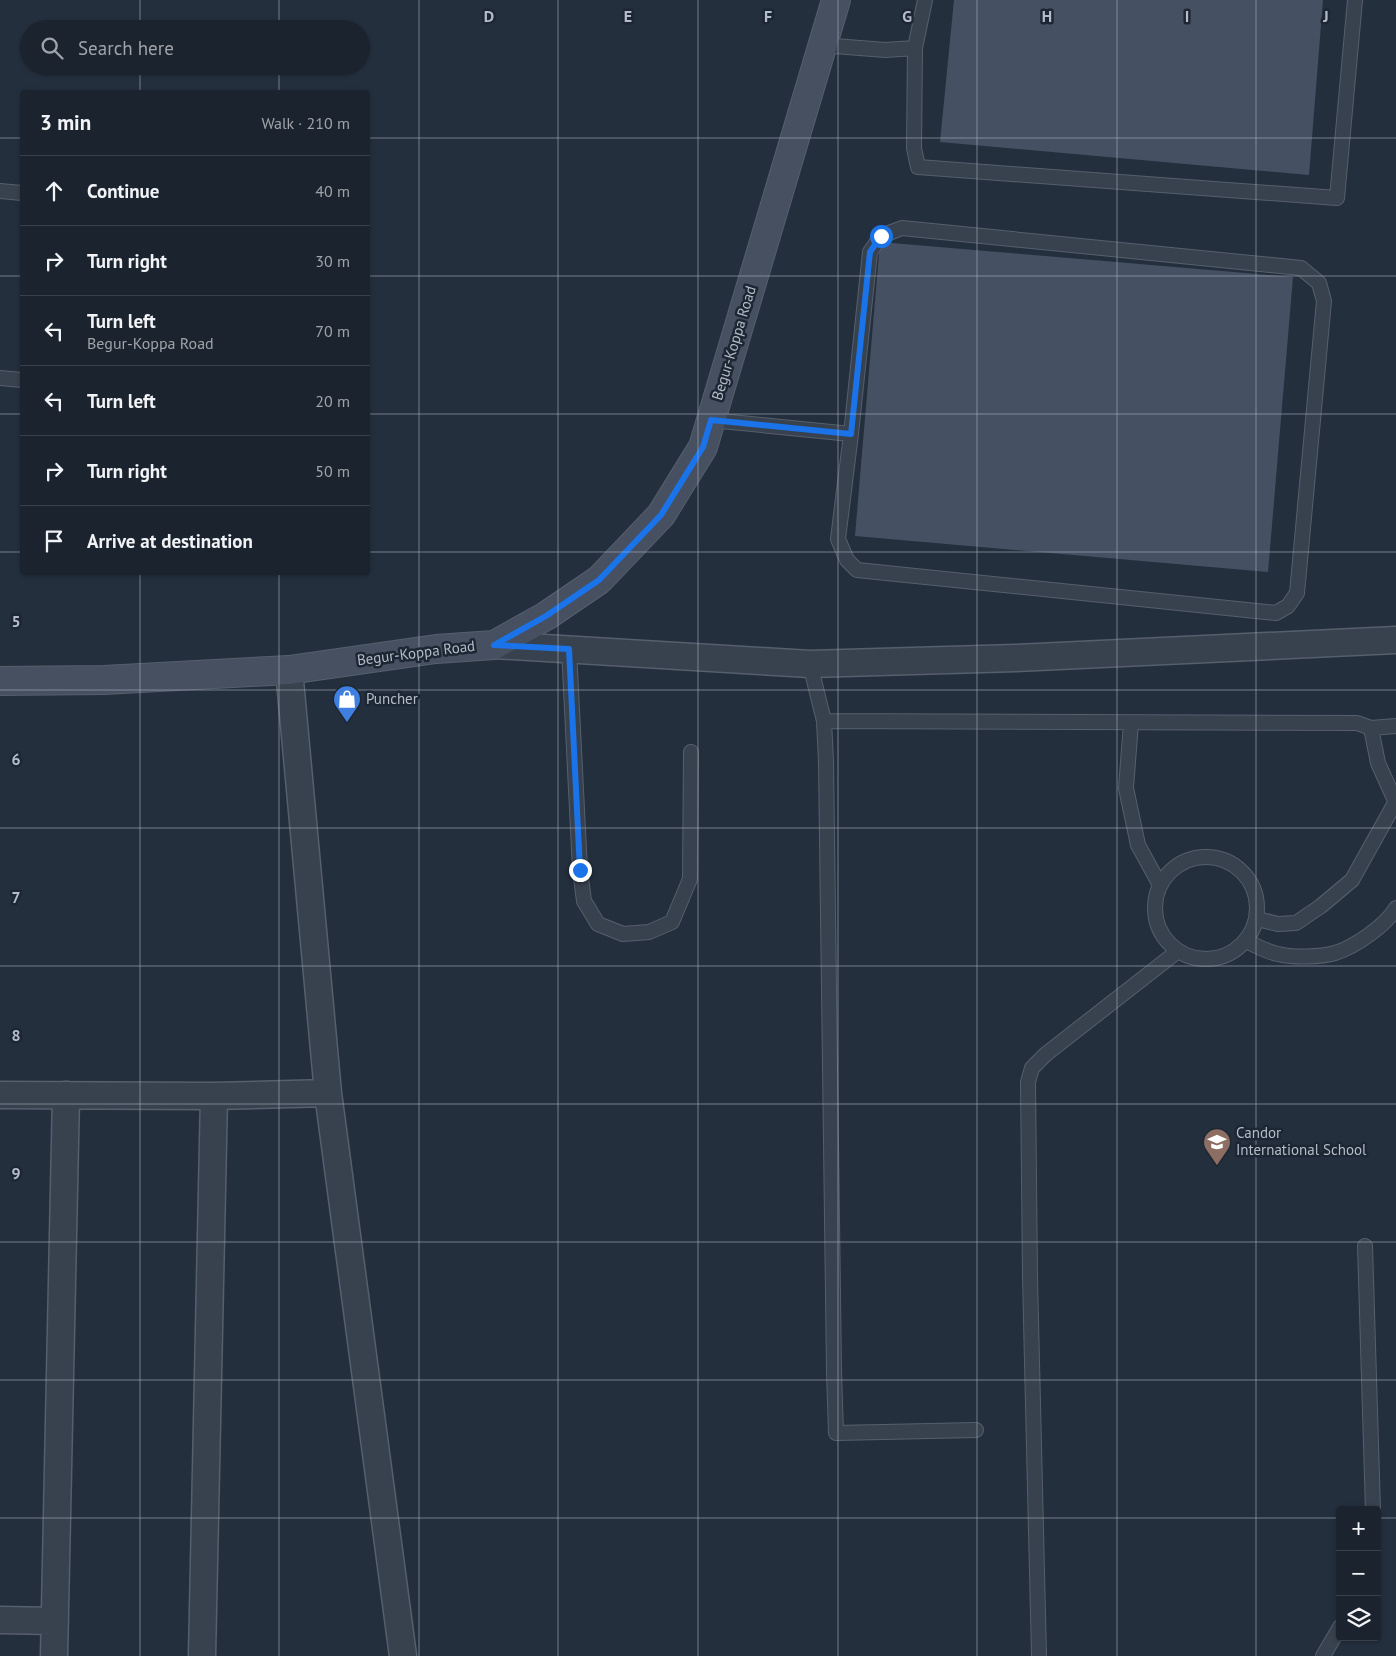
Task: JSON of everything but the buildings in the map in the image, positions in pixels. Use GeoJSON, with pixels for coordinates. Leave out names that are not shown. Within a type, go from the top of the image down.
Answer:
{"type":"FeatureCollection","features":[{"type":"Feature","properties":{"kind":"main road","name":"Begur-Koppa Road"},"geometry":{"type":"LineString","coordinates":[[0,681],[104,680],[289,670],[436,648],[494,645],[546,616],[599,580],[661,515],[703,447],[836,0]]}},
{"type":"Feature","properties":{"kind":"street"},"geometry":{"type":"LineString","coordinates":[[494,645],[810,664],[1026,657],[1396,640]]}},
{"type":"Feature","properties":{"kind":"street"},"geometry":{"type":"LineString","coordinates":[[289,670],[328,1093],[403,1656]]}},
{"type":"Feature","properties":{"kind":"street"},"geometry":{"type":"LineString","coordinates":[[0,1095],[214,1096],[328,1093]]}},
{"type":"Feature","properties":{"kind":"street"},"geometry":{"type":"LineString","coordinates":[[54,1656],[66,1095]]}},
{"type":"Feature","properties":{"kind":"street"},"geometry":{"type":"LineString","coordinates":[[202,1656],[214,1096]]}},
{"type":"Feature","properties":{"kind":"street"},"geometry":{"type":"LineString","coordinates":[[0,1620],[55,1621]]}},
{"type":"Feature","properties":{"kind":"lane"},"geometry":{"type":"LineString","coordinates":[[925,0],[915,48],[914,148],[918,167],[1337,198],[1355,0]]}},
{"type":"Feature","properties":{"kind":"lane"},"geometry":{"type":"LineString","coordinates":[[822,45],[885,50],[915,48]]}},
{"type":"Feature","properties":{"kind":"lane"},"geometry":{"type":"LineString","coordinates":[[0,191],[20,190]]}},
{"type":"Feature","properties":{"kind":"lane"},"geometry":{"type":"LineString","coordinates":[[902,228],[1301,268],[1319,283],[1324,301],[1297,593],[1288,606],[1276,613],[857,570],[846,560],[838,539],[851,434],[870,252],[881,236],[902,228]]}},
{"type":"Feature","properties":{"kind":"lane"},"geometry":{"type":"LineString","coordinates":[[0,378],[20,380]]}},
{"type":"Feature","properties":{"kind":"lane"},"geometry":{"type":"LineString","coordinates":[[711,420],[851,434]]}},
{"type":"Feature","properties":{"kind":"lane"},"geometry":{"type":"LineString","coordinates":[[569,649],[580,870],[584,900],[598,924],[624,934],[649,932],[672,922],[690,879],[692,752]]}},
{"type":"Feature","properties":{"kind":"lane"},"geometry":{"type":"LineString","coordinates":[[810,664],[824,722],[826,761],[836,1433],[976,1430]]}},
{"type":"Feature","properties":{"kind":"lane"},"geometry":{"type":"LineString","coordinates":[[824,722],[1356,723],[1371,728],[1396,726]]}},
{"type":"Feature","properties":{"kind":"lane"},"geometry":{"type":"LineString","coordinates":[[1131,723],[1126,788],[1138,845],[1160,885]]}},
{"type":"Feature","properties":{"kind":"lane"},"geometry":{"type":"LineString","coordinates":[[1257,919],[1278,924],[1296,923],[1321,906],[1352,880],[1396,803],[1378,764],[1371,728]]}},
{"type":"Feature","properties":{"kind":"lane"},"geometry":{"type":"LineString","coordinates":[[1198,856],[1223,859],[1244,872],[1256,894],[1257,919],[1246,941],[1226,956],[1202,959],[1178,951],[1161,933],[1154,909],[1160,885],[1176,866],[1198,856]]}},
{"type":"Feature","properties":{"kind":"lane"},"geometry":{"type":"LineString","coordinates":[[1246,941],[1279,954],[1302,956],[1336,953],[1363,939],[1390,918],[1396,908]]}},
{"type":"Feature","properties":{"kind":"lane"},"geometry":{"type":"LineString","coordinates":[[1039,1656],[1030,1278],[1028,1082],[1032,1068],[1046,1054],[1178,951]]}},
{"type":"Feature","properties":{"kind":"lane"},"geometry":{"type":"LineString","coordinates":[[1366,1246],[1373,1506]]}},
{"type":"Feature","properties":{"kind":"lane"},"geometry":{"type":"LineString","coordinates":[[1323,1656],[1336,1634]]}},
{"type":"Feature","properties":{"kind":"place","name":"Puncher"},"geometry":{"type":"Point","coordinates":[347,723]}},
{"type":"Feature","properties":{"kind":"place","name":"Candor International School"},"geometry":{"type":"Point","coordinates":[1217,1166]}},
{"type":"Feature","properties":{"kind":"route"},"geometry":{"type":"LineString","coordinates":[[580,870],[569,649],[494,645],[546,616],[599,580],[661,515],[703,447],[711,420],[851,434],[870,252],[881,236]]}}]}
